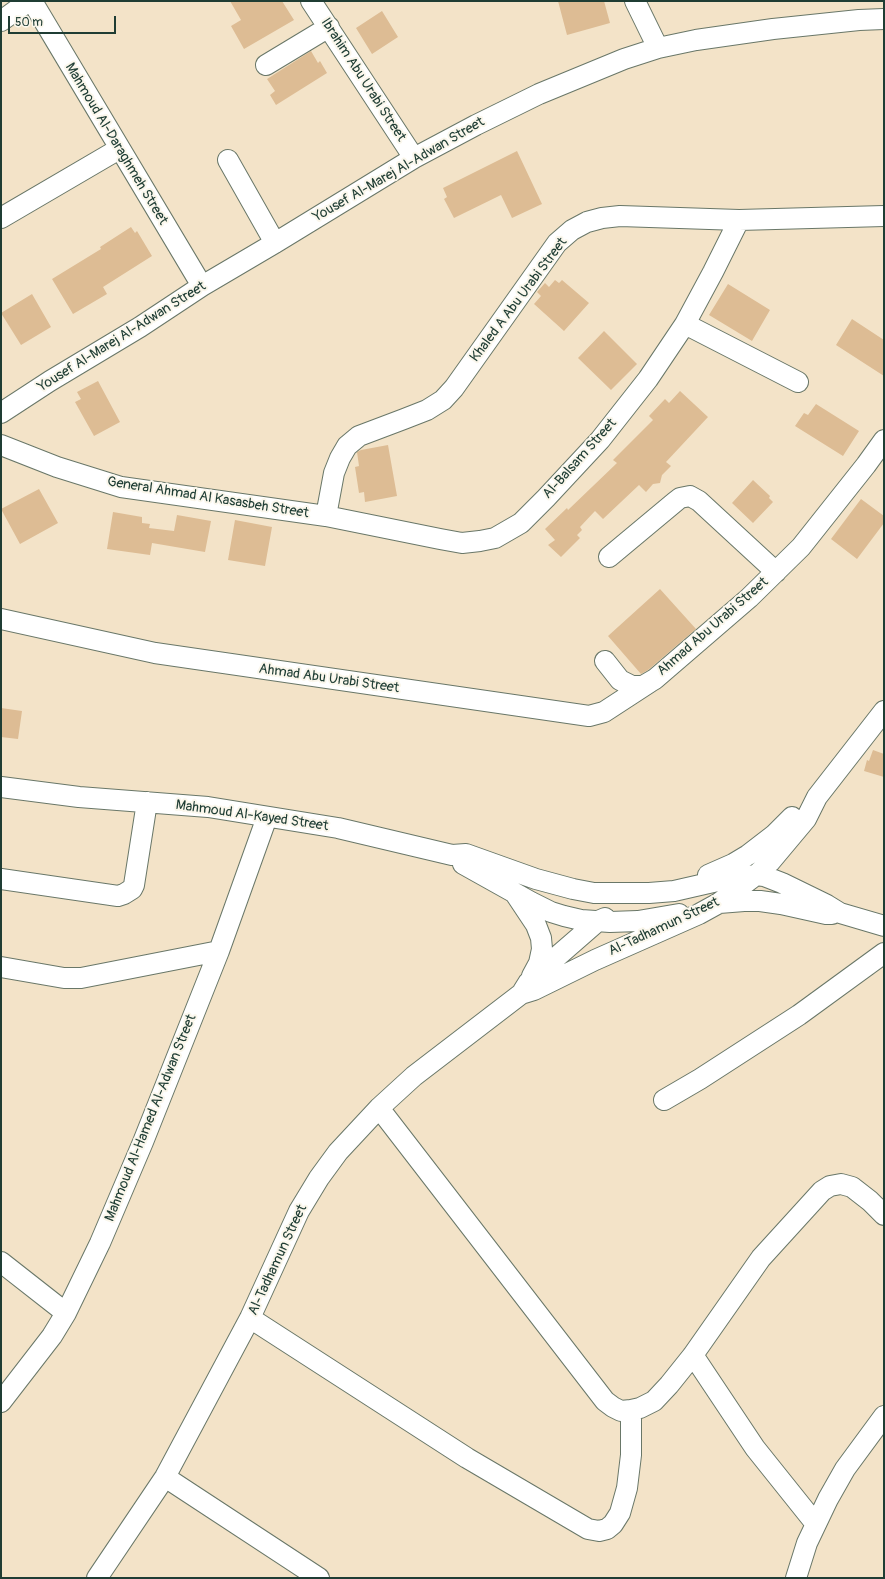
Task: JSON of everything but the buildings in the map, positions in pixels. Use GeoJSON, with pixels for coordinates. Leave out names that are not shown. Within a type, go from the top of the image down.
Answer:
{"type":"FeatureCollection","features":[{"type":"Feature","properties":{"kind":"street"},"geometry":{"type":"LineString","coordinates":[[1,21],[30,1]]}},
{"type":"Feature","properties":{"kind":"street","name":"Mahmoud Al-Daraghmeh Street"},"geometry":{"type":"LineString","coordinates":[[30,1],[202,286]]}},
{"type":"Feature","properties":{"kind":"street","name":"Ibrahim Abu Urabi Street"},"geometry":{"type":"LineString","coordinates":[[311,1],[414,158]]}},
{"type":"Feature","properties":{"kind":"street"},"geometry":{"type":"LineString","coordinates":[[634,1],[658,48]]}},
{"type":"Feature","properties":{"kind":"street","name":"Yousef Al-Marej Al-Adwan Street"},"geometry":{"type":"LineString","coordinates":[[1,413],[50,381],[140,327],[202,286],[414,158],[539,94],[606,66],[658,48],[696,40],[773,29],[859,20],[884,19]]}},
{"type":"Feature","properties":{"kind":"street"},"geometry":{"type":"LineString","coordinates":[[266,65],[329,28]]}},
{"type":"Feature","properties":{"kind":"street"},"geometry":{"type":"LineString","coordinates":[[1,218],[119,149]]}},
{"type":"Feature","properties":{"kind":"street"},"geometry":{"type":"LineString","coordinates":[[228,160],[275,243]]}},
{"type":"Feature","properties":{"kind":"street","name":"Khaled A Abu Urabi Street"},"geometry":{"type":"LineString","coordinates":[[326,516],[334,473],[347,446],[359,436],[404,420],[427,410],[443,400],[454,388],[557,243],[572,230],[587,222],[602,218],[620,216],[739,220],[884,216]]}},
{"type":"Feature","properties":{"kind":"street","name":"Al-Balsam Street"},"geometry":{"type":"LineString","coordinates":[[326,516],[462,543],[480,542],[495,538],[507,532],[526,518],[600,440],[648,379],[685,324],[739,220]]}},
{"type":"Feature","properties":{"kind":"street"},"geometry":{"type":"LineString","coordinates":[[685,324],[798,382]]}},
{"type":"Feature","properties":{"kind":"street","name":"Ahmad Abu Urabi Street"},"geometry":{"type":"LineString","coordinates":[[1,618],[155,653],[589,716],[604,712],[650,682],[749,598],[801,547],[866,466],[884,440]]}},
{"type":"Feature","properties":{"kind":"street","name":"General Ahmad Al Kasasbeh Street"},"geometry":{"type":"LineString","coordinates":[[1,445],[57,467],[121,487],[326,516]]}},
{"type":"Feature","properties":{"kind":"street","name":"Ahmad Abu Urabi Street"},"geometry":{"type":"LineString","coordinates":[[609,556],[680,498],[690,496],[699,501],[776,572]]}},
{"type":"Feature","properties":{"kind":"street","name":"Ahmad Abu Urabi Street"},"geometry":{"type":"LineString","coordinates":[[605,661],[620,680],[632,686],[643,686],[650,682]]}},
{"type":"Feature","properties":{"kind":"street","name":"Al-Tadhamun Street"},"geometry":{"type":"LineString","coordinates":[[525,988],[534,990],[595,960],[699,914],[719,903],[756,875],[770,862],[806,818],[817,797],[884,713]]}},
{"type":"Feature","properties":{"kind":"street","name":"Mahmoud Al-Kayed Street"},"geometry":{"type":"LineString","coordinates":[[1,787],[79,797],[208,807],[338,828],[452,855],[466,854],[536,879],[594,893],[649,893],[674,891],[722,880],[756,875],[782,882],[840,913],[884,926]]}},
{"type":"Feature","properties":{"kind":"street","name":"Al-Tadhamun Street"},"geometry":{"type":"LineString","coordinates":[[97,1578],[165,1476],[250,1318],[299,1211],[319,1178],[338,1152],[378,1108],[454,1044],[525,988],[598,922],[649,893],[688,882],[715,872],[738,861],[774,835],[800,810],[817,797]]}},
{"type":"Feature","properties":{"kind":"street"},"geometry":{"type":"LineString","coordinates":[[1,879],[118,896],[124,894],[132,889],[134,885],[147,802]]}},
{"type":"Feature","properties":{"kind":"street","name":"Mahmoud Al-Hamed Al-Adwan Street"},"geometry":{"type":"LineString","coordinates":[[1,1402],[39,1353],[66,1313],[100,1243],[146,1134],[219,951],[267,817]]}},
{"type":"Feature","properties":{"kind":"street","name":"Mahmoud Al-Kayed Street"},"geometry":{"type":"LineString","coordinates":[[452,855],[462,863],[550,912],[581,920],[598,922],[638,921],[719,903],[744,901],[780,904],[826,914],[840,913]]}},
{"type":"Feature","properties":{"kind":"street"},"geometry":{"type":"LineString","coordinates":[[514,892],[536,925],[541,938],[542,949],[539,963],[525,988]]}},
{"type":"Feature","properties":{"kind":"street"},"geometry":{"type":"LineString","coordinates":[[1,967],[64,978],[81,978],[219,951]]}},
{"type":"Feature","properties":{"kind":"street"},"geometry":{"type":"LineString","coordinates":[[664,1100],[800,1015],[884,954]]}},
{"type":"Feature","properties":{"kind":"street"},"geometry":{"type":"LineString","coordinates":[[378,1108],[604,1401],[621,1411],[631,1410],[654,1401],[669,1385],[693,1355],[761,1258],[822,1191],[830,1186],[841,1184],[852,1187],[870,1201],[884,1215]]}},
{"type":"Feature","properties":{"kind":"street"},"geometry":{"type":"LineString","coordinates":[[1,1262],[66,1313]]}},
{"type":"Feature","properties":{"kind":"street"},"geometry":{"type":"LineString","coordinates":[[250,1318],[467,1458],[588,1529],[599,1531],[607,1529],[613,1524],[620,1513],[627,1488],[631,1455],[631,1410]]}},
{"type":"Feature","properties":{"kind":"street"},"geometry":{"type":"LineString","coordinates":[[693,1355],[755,1448],[815,1524]]}},
{"type":"Feature","properties":{"kind":"street"},"geometry":{"type":"LineString","coordinates":[[796,1578],[801,1559],[815,1524],[845,1469],[884,1416]]}},
{"type":"Feature","properties":{"kind":"street"},"geometry":{"type":"LineString","coordinates":[[165,1476],[319,1578]]}}]}
